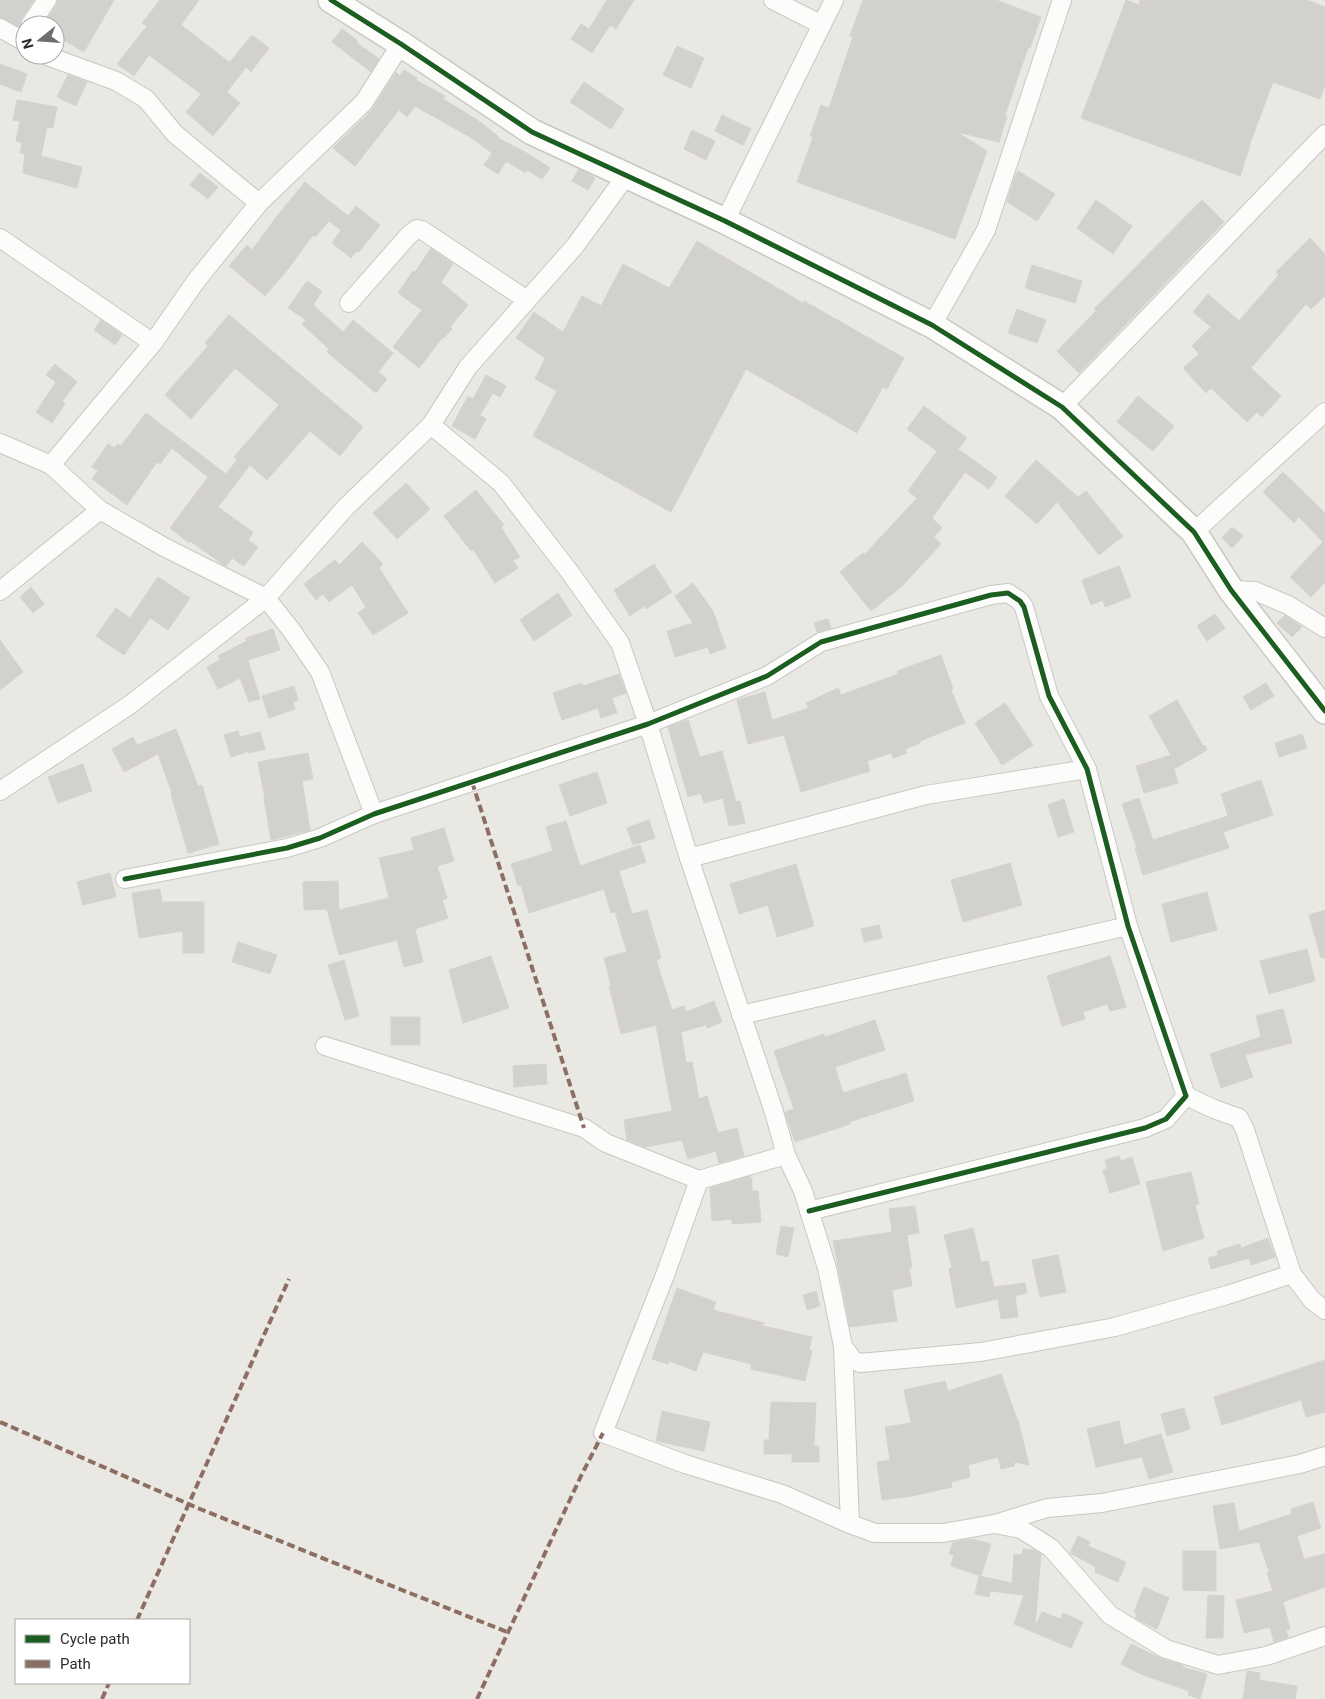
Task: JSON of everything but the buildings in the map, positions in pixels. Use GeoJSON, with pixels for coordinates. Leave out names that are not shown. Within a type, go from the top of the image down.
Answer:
{"type":"FeatureCollection","features":[{"type":"Feature","properties":{"kind":"street"},"geometry":{"type":"LineString","coordinates":[[38,15],[47,0]]}},
{"type":"Feature","properties":{"kind":"street"},"geometry":{"type":"LineString","coordinates":[[331,0],[401,44],[532,132],[725,221],[932,325],[1062,407],[1194,532],[1231,590],[1325,711]]}},
{"type":"Feature","properties":{"kind":"street"},"geometry":{"type":"LineString","coordinates":[[773,0],[822,24]]}},
{"type":"Feature","properties":{"kind":"street"},"geometry":{"type":"LineString","coordinates":[[725,221],[834,0]]}},
{"type":"Feature","properties":{"kind":"street"},"geometry":{"type":"LineString","coordinates":[[932,325],[986,230],[1062,0]]}},
{"type":"Feature","properties":{"kind":"street"},"geometry":{"type":"LineString","coordinates":[[0,28],[15,32]]}},
{"type":"Feature","properties":{"kind":"street"},"geometry":{"type":"LineString","coordinates":[[50,465],[153,343],[196,281],[259,203],[364,102],[401,44]]}},
{"type":"Feature","properties":{"kind":"street"},"geometry":{"type":"LineString","coordinates":[[65,62],[116,81],[146,99],[175,134],[259,203]]}},
{"type":"Feature","properties":{"kind":"street"},"geometry":{"type":"LineString","coordinates":[[1062,407],[1325,134]]}},
{"type":"Feature","properties":{"kind":"street"},"geometry":{"type":"LineString","coordinates":[[0,791],[131,704],[266,598],[345,508],[432,425],[468,367],[575,246],[626,176]]}},
{"type":"Feature","properties":{"kind":"street"},"geometry":{"type":"LineString","coordinates":[[349,304],[409,235],[417,230],[422,230],[526,300]]}},
{"type":"Feature","properties":{"kind":"street"},"geometry":{"type":"LineString","coordinates":[[0,238],[153,343]]}},
{"type":"Feature","properties":{"kind":"street"},"geometry":{"type":"LineString","coordinates":[[1194,532],[1325,412]]}},
{"type":"Feature","properties":{"kind":"street"},"geometry":{"type":"LineString","coordinates":[[432,425],[502,482],[620,643],[648,724],[689,858],[786,1155],[803,1190],[827,1268],[843,1346],[850,1524]]}},
{"type":"Feature","properties":{"kind":"street"},"geometry":{"type":"LineString","coordinates":[[0,443],[50,465],[100,510],[164,547],[266,598],[292,631],[320,672],[374,814]]}},
{"type":"Feature","properties":{"kind":"street"},"geometry":{"type":"LineString","coordinates":[[0,591],[100,510]]}},
{"type":"Feature","properties":{"kind":"street"},"geometry":{"type":"LineString","coordinates":[[1231,590],[1255,591],[1288,605],[1325,628]]}},
{"type":"Feature","properties":{"kind":"street"},"geometry":{"type":"LineString","coordinates":[[125,879],[287,848],[320,838],[374,814],[648,724],[767,676],[822,642],[991,594],[1008,592],[1020,601],[1024,607],[1049,696],[1087,769],[1128,926],[1186,1096],[1239,1118],[1245,1130],[1292,1274],[1312,1300],[1325,1310]]}},
{"type":"Feature","properties":{"kind":"street"},"geometry":{"type":"LineString","coordinates":[[689,858],[926,795],[1087,769]]}},
{"type":"Feature","properties":{"kind":"street"},"geometry":{"type":"LineString","coordinates":[[741,1015],[1128,926]]}},
{"type":"Feature","properties":{"kind":"street"},"geometry":{"type":"LineString","coordinates":[[326,1046],[584,1128],[606,1143],[699,1180],[786,1155]]}},
{"type":"Feature","properties":{"kind":"street"},"geometry":{"type":"LineString","coordinates":[[809,1211],[1145,1128],[1166,1119],[1186,1096]]}},
{"type":"Feature","properties":{"kind":"street"},"geometry":{"type":"LineString","coordinates":[[699,1180],[665,1275],[603,1433],[685,1464],[782,1494],[875,1533],[943,1533],[994,1524],[1047,1508],[1102,1503],[1300,1464],[1325,1456]]}},
{"type":"Feature","properties":{"kind":"street"},"geometry":{"type":"LineString","coordinates":[[843,1346],[853,1360],[860,1363],[981,1352],[1115,1327],[1292,1274]]}},
{"type":"Feature","properties":{"kind":"street"},"geometry":{"type":"LineString","coordinates":[[994,1524],[1021,1529],[1051,1548],[1110,1615],[1166,1648],[1218,1665],[1266,1656],[1325,1636]]}},
{"type":"Feature","properties":{"kind":"marked path"},"geometry":{"type":"LineString","coordinates":[[472,782],[584,1128]]}},
{"type":"Feature","properties":{"kind":"marked path"},"geometry":{"type":"LineString","coordinates":[[137,1619],[289,1279]]}},
{"type":"Feature","properties":{"kind":"marked path"},"geometry":{"type":"LineString","coordinates":[[0,1422],[200,1509],[507,1632]]}},
{"type":"Feature","properties":{"kind":"marked path"},"geometry":{"type":"LineString","coordinates":[[477,1699],[603,1433]]}},
{"type":"Feature","properties":{"kind":"marked path"},"geometry":{"type":"LineString","coordinates":[[102,1699],[109,1684]]}},
{"type":"Feature","properties":{"kind":"cycle path"},"geometry":{"type":"LineString","coordinates":[[331,0],[401,44],[532,132],[725,221],[932,325],[1062,407],[1194,532],[1231,590],[1325,711]]}},
{"type":"Feature","properties":{"kind":"cycle path"},"geometry":{"type":"LineString","coordinates":[[125,879],[287,848],[320,838],[374,814],[648,724],[767,676],[821,642],[991,595],[1008,593],[1020,601],[1024,607],[1049,696],[1087,769],[1128,926],[1186,1096],[1166,1119],[1145,1128],[809,1211]]}}]}
